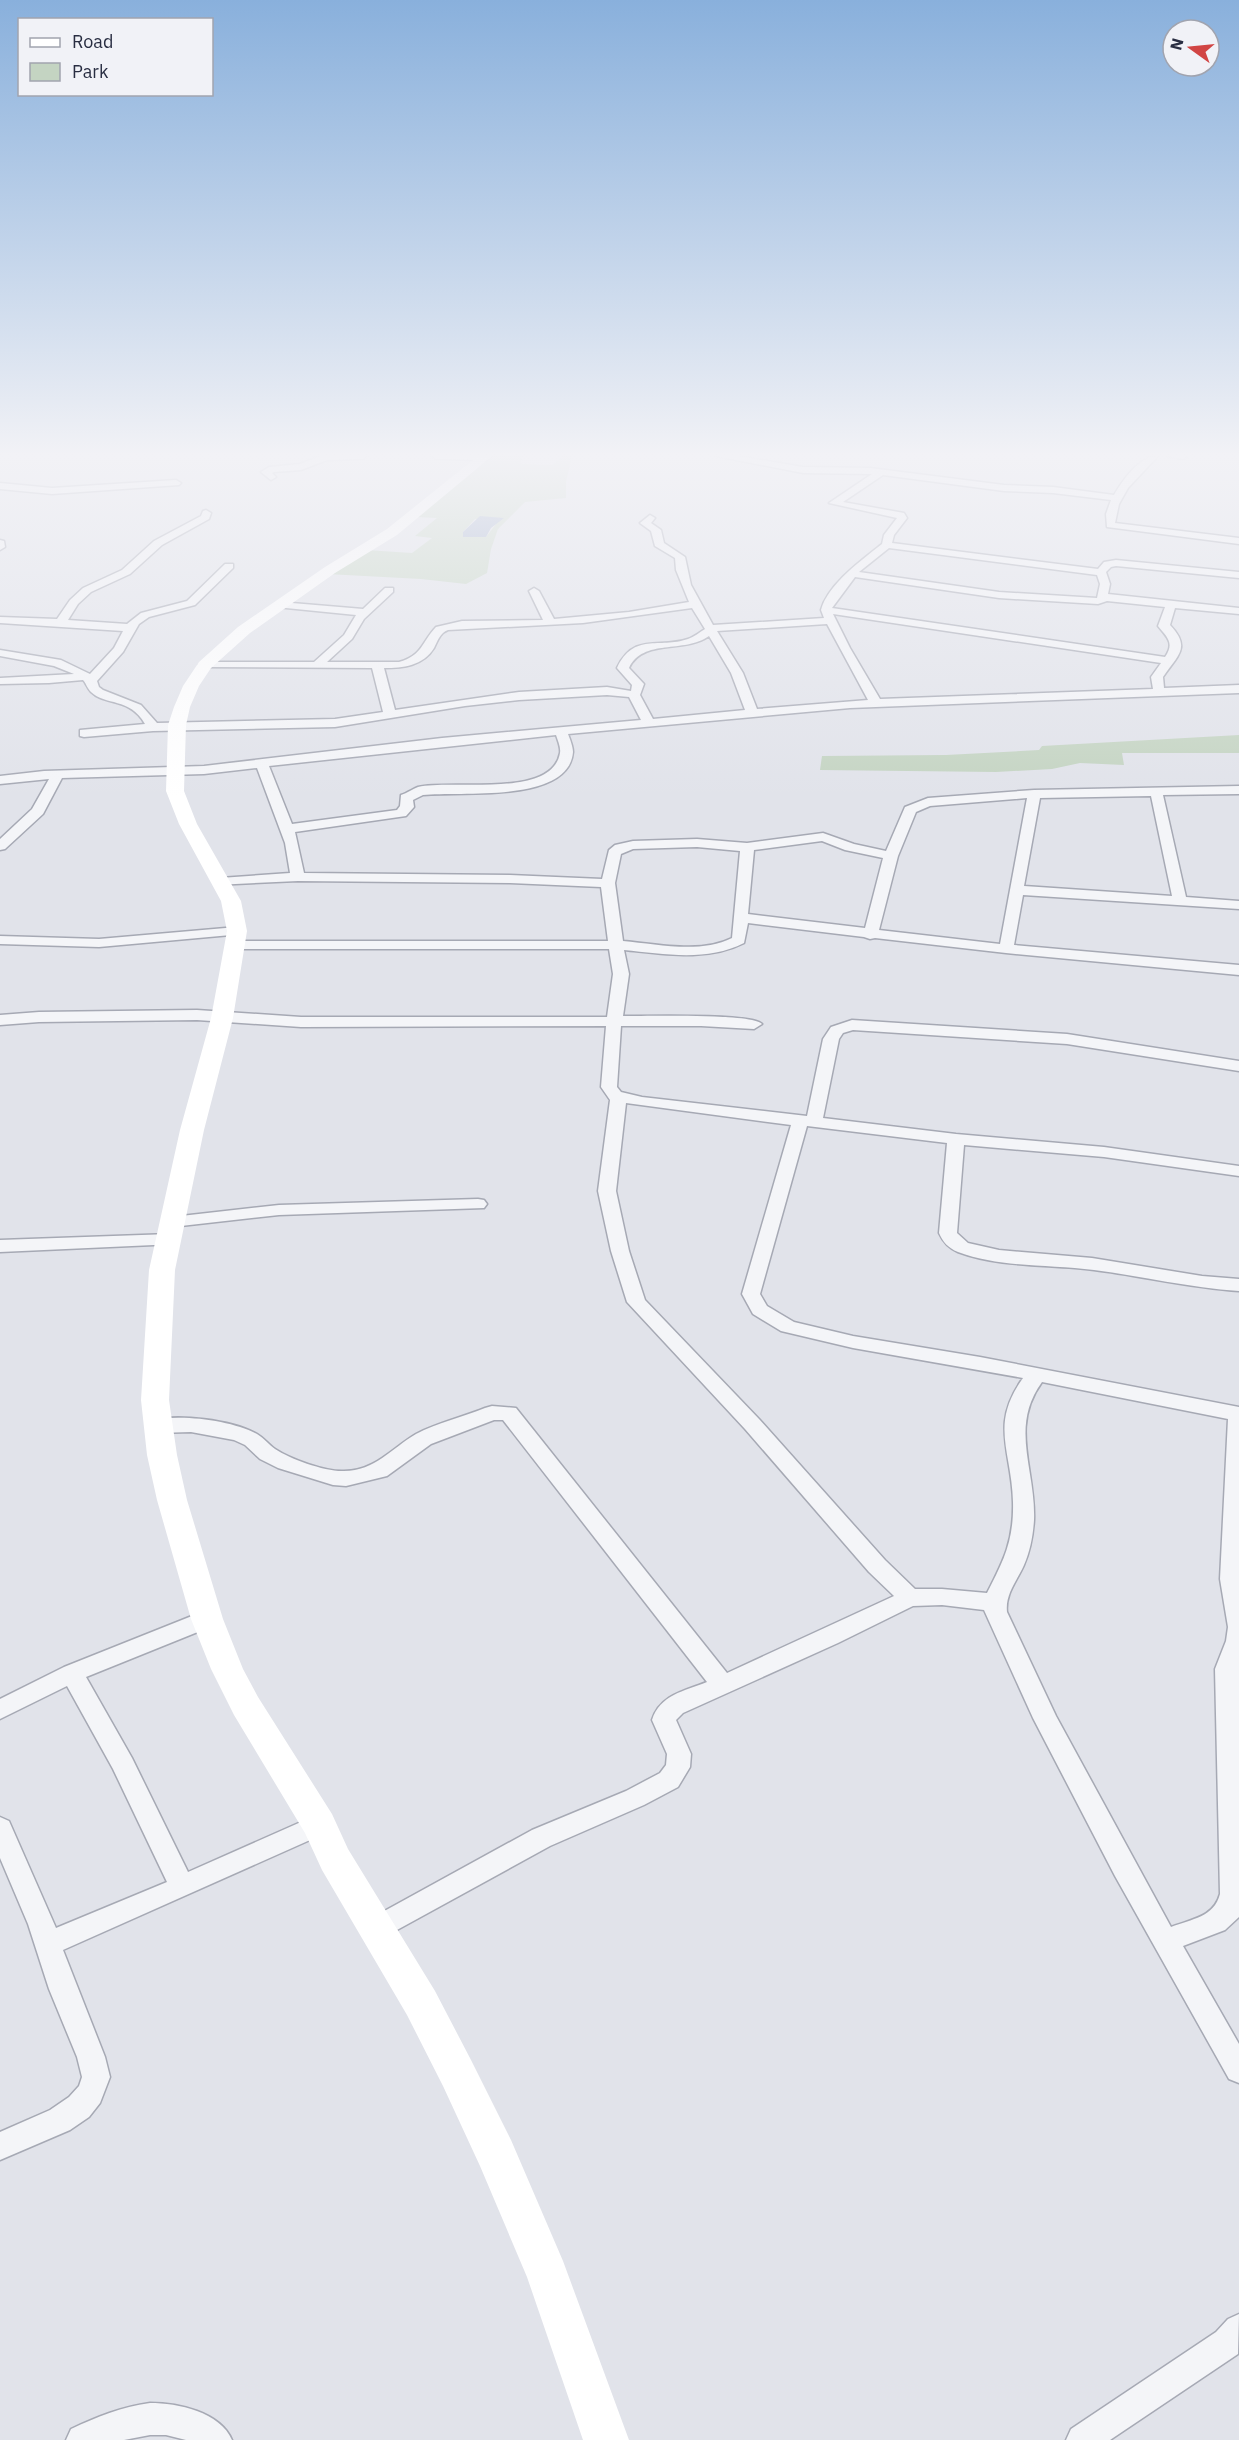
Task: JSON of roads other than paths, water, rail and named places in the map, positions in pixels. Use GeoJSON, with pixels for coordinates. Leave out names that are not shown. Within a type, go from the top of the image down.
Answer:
{"type":"FeatureCollection","features":[{"type":"Feature","properties":{"kind":"street"},"geometry":{"type":"LineString","coordinates":[[61,622],[74,602],[87,590],[128,570]]}},
{"type":"Feature","properties":{"kind":"street"},"geometry":{"type":"LineString","coordinates":[[0,681],[88,678],[102,669],[128,636],[135,622],[145,615],[191,603],[204,588],[226,570]]}},
{"type":"Feature","properties":{"kind":"street"},"geometry":{"type":"LineString","coordinates":[[334,570],[244,630],[206,665],[186,697],[177,725],[175,790],[181,807],[231,902],[236,938],[222,1018],[192,1131],[162,1270],[155,1390],[157,1426],[172,1500],[207,1618],[227,1669],[246,1706],[319,1825],[335,1859],[421,2002],[496,2154],[548,2276],[606,2440]]}},
{"type":"Feature","properties":{"kind":"street"},"geometry":{"type":"LineString","coordinates":[[682,570],[684,580],[696,604],[738,674],[743,694],[752,712]]}},
{"type":"Feature","properties":{"kind":"street"},"geometry":{"type":"LineString","coordinates":[[857,570],[828,603],[828,615],[876,703]]}},
{"type":"Feature","properties":{"kind":"street"},"geometry":{"type":"LineString","coordinates":[[852,574],[999,595],[1102,600],[1105,584],[1101,572],[1084,570]]}},
{"type":"Feature","properties":{"kind":"street"},"geometry":{"type":"LineString","coordinates":[[1190,570],[1239,575]]}},
{"type":"Feature","properties":{"kind":"street"},"geometry":{"type":"LineString","coordinates":[[318,664],[348,637],[364,612],[389,590]]}},
{"type":"Feature","properties":{"kind":"street"},"geometry":{"type":"LineString","coordinates":[[534,591],[550,622]]}},
{"type":"Feature","properties":{"kind":"street"},"geometry":{"type":"LineString","coordinates":[[1103,597],[1239,611]]}},
{"type":"Feature","properties":{"kind":"street"},"geometry":{"type":"LineString","coordinates":[[1159,693],[1157,676],[1176,650],[1175,637],[1164,626],[1172,603]]}},
{"type":"Feature","properties":{"kind":"street"},"geometry":{"type":"LineString","coordinates":[[206,665],[377,665],[414,662],[431,647],[436,632],[446,626],[550,622],[659,611],[696,604]]}},
{"type":"Feature","properties":{"kind":"street"},"geometry":{"type":"LineString","coordinates":[[280,605],[364,612]]}},
{"type":"Feature","properties":{"kind":"street"},"geometry":{"type":"LineString","coordinates":[[634,695],[638,691],[638,684],[623,668],[625,662],[636,650],[652,645],[692,641],[711,629],[828,615],[879,616],[984,634],[1098,647],[1169,661]]}},
{"type":"Feature","properties":{"kind":"street"},"geometry":{"type":"LineString","coordinates":[[0,620],[130,628]]}},
{"type":"Feature","properties":{"kind":"street"},"geometry":{"type":"LineString","coordinates":[[0,653],[55,660],[88,678],[94,689],[99,692],[137,705],[153,726]]}},
{"type":"Feature","properties":{"kind":"street"},"geometry":{"type":"LineString","coordinates":[[377,665],[390,715]]}},
{"type":"Feature","properties":{"kind":"street"},"geometry":{"type":"LineString","coordinates":[[0,780],[57,775],[174,772],[561,730],[752,712],[876,703],[1239,689]]}},
{"type":"Feature","properties":{"kind":"street"},"geometry":{"type":"LineString","coordinates":[[84,733],[177,725],[313,725],[465,702],[519,696],[607,691],[634,695],[649,723]]}},
{"type":"Feature","properties":{"kind":"street"},"geometry":{"type":"LineString","coordinates":[[286,829],[401,813],[407,807],[406,798],[420,791],[504,786],[546,780],[560,767],[567,751],[561,730]]}},
{"type":"Feature","properties":{"kind":"street"},"geometry":{"type":"LineString","coordinates":[[262,763],[296,860],[298,877]]}},
{"type":"Feature","properties":{"kind":"street"},"geometry":{"type":"LineString","coordinates":[[0,846],[38,811],[57,775]]}},
{"type":"Feature","properties":{"kind":"street"},"geometry":{"type":"LineString","coordinates":[[870,934],[891,856],[910,810],[928,802],[1034,794],[1239,790]]}},
{"type":"Feature","properties":{"kind":"street"},"geometry":{"type":"LineString","coordinates":[[1156,791],[1180,901]]}},
{"type":"Feature","properties":{"kind":"street"},"geometry":{"type":"LineString","coordinates":[[1006,949],[1034,794]]}},
{"type":"Feature","properties":{"kind":"street"},"geometry":{"type":"LineString","coordinates":[[891,856],[850,847],[823,837],[747,847],[697,843],[633,845],[620,848],[615,853],[608,883],[610,911],[621,974],[609,1087],[618,1098],[956,1139],[1104,1152],[1239,1171]]}},
{"type":"Feature","properties":{"kind":"street"},"geometry":{"type":"LineString","coordinates":[[0,940],[99,943],[236,938],[712,949],[733,945],[739,940],[747,847]]}},
{"type":"Feature","properties":{"kind":"street"},"geometry":{"type":"LineString","coordinates":[[220,882],[298,877],[608,883]]}},
{"type":"Feature","properties":{"kind":"street"},"geometry":{"type":"LineString","coordinates":[[1016,890],[1239,905]]}},
{"type":"Feature","properties":{"kind":"street"},"geometry":{"type":"LineString","coordinates":[[742,918],[1006,949],[1239,970]]}},
{"type":"Feature","properties":{"kind":"street"},"geometry":{"type":"LineString","coordinates":[[0,1020],[39,1017],[147,1016],[312,1022],[754,1024]]}},
{"type":"Feature","properties":{"kind":"street"},"geometry":{"type":"LineString","coordinates":[[1164,1941],[1216,1922],[1228,1912],[1233,1894],[1227,1669],[1238,1641],[1239,1627],[1231,1579],[1239,1414],[788,1327],[760,1310],[751,1294],[831,1039],[837,1030],[852,1025],[1067,1039],[1239,1066]]}},
{"type":"Feature","properties":{"kind":"street"},"geometry":{"type":"LineString","coordinates":[[618,1098],[607,1191],[620,1251],[636,1302],[752,1424],[877,1566],[910,1598]]}},
{"type":"Feature","properties":{"kind":"street"},"geometry":{"type":"LineString","coordinates":[[956,1139],[948,1233],[951,1239],[960,1246],[1020,1259],[1094,1264],[1191,1282],[1239,1285]]}},
{"type":"Feature","properties":{"kind":"street"},"geometry":{"type":"LineString","coordinates":[[0,1246],[171,1231],[279,1210],[478,1204]]}},
{"type":"Feature","properties":{"kind":"street"},"geometry":{"type":"LineString","coordinates":[[1036,1375],[1022,1390],[1013,1426],[1022,1485],[1024,1519],[1011,1570],[999,1588],[994,1602],[996,1612],[1045,1718],[1164,1941],[1239,2070]]}},
{"type":"Feature","properties":{"kind":"street"},"geometry":{"type":"LineString","coordinates":[[157,1426],[191,1425],[230,1432],[252,1440],[267,1454],[285,1463],[333,1478],[346,1479],[380,1471],[424,1439],[492,1413],[509,1413],[723,1685]]}},
{"type":"Feature","properties":{"kind":"street"},"geometry":{"type":"LineString","coordinates":[[377,1928],[541,1838],[635,1798],[669,1780],[678,1767],[679,1754],[664,1720],[665,1714],[675,1706],[910,1598],[942,1597],[994,1602]]}},
{"type":"Feature","properties":{"kind":"street"},"geometry":{"type":"LineString","coordinates":[[0,1710],[72,1672],[207,1618]]}},
{"type":"Feature","properties":{"kind":"street"},"geometry":{"type":"LineString","coordinates":[[72,1672],[123,1765],[182,1887]]}},
{"type":"Feature","properties":{"kind":"street"},"geometry":{"type":"LineString","coordinates":[[48,1944],[319,1825]]}},
{"type":"Feature","properties":{"kind":"street"},"geometry":{"type":"LineString","coordinates":[[0,1828],[19,1868],[63,1989],[91,2057],[96,2077],[90,2094],[80,2107],[60,2120],[0,2146]]}},
{"type":"Feature","properties":{"kind":"street"},"geometry":{"type":"LineString","coordinates":[[1082,2440],[1227,2343],[1239,2330]]}},
{"type":"Feature","properties":{"kind":"street"},"geometry":{"type":"LineString","coordinates":[[82,2440],[110,2427],[141,2418],[173,2419],[204,2431],[216,2440]]}}]}
